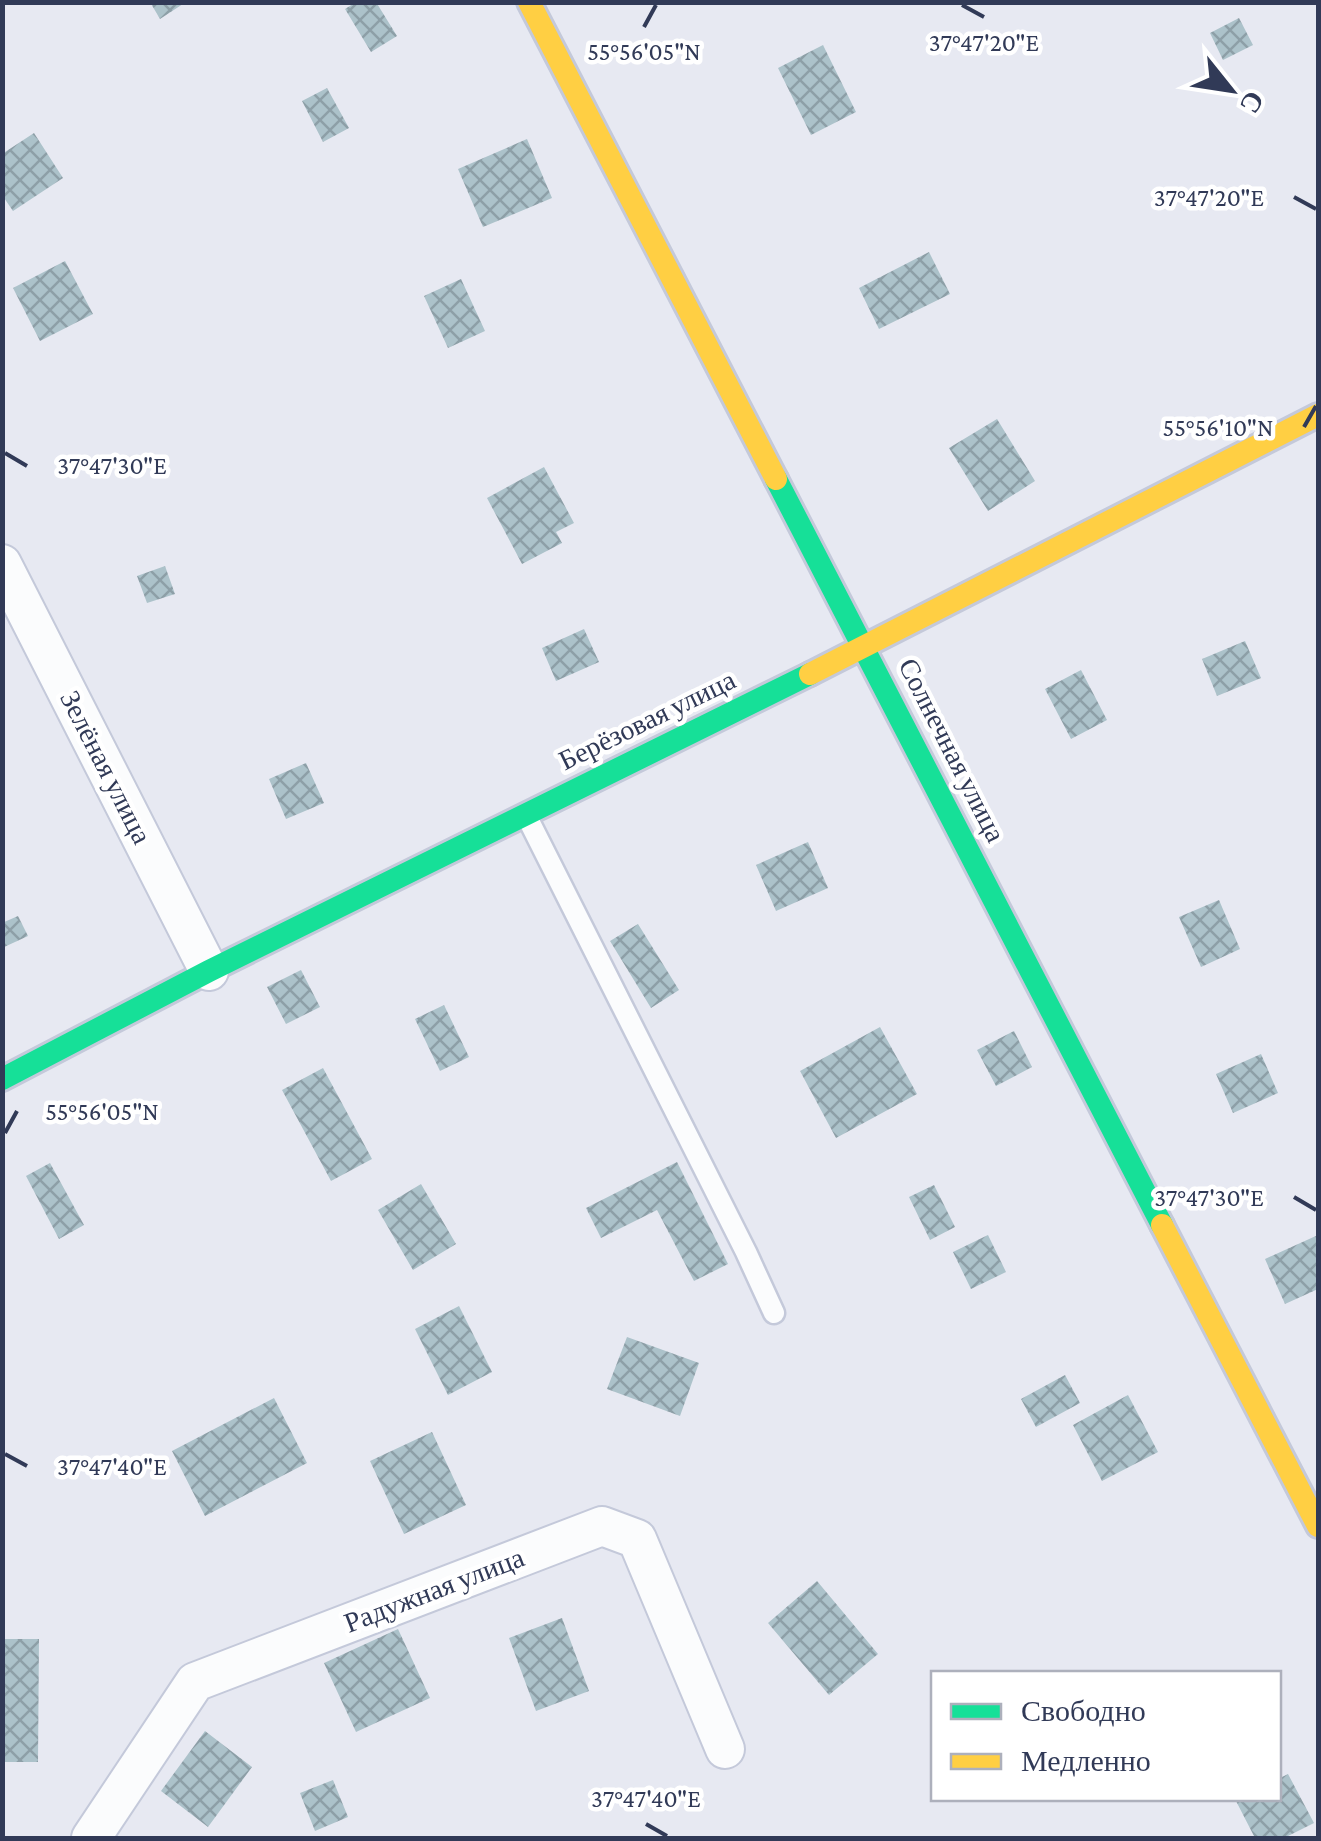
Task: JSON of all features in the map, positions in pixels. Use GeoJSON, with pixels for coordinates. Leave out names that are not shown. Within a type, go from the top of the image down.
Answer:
{"type":"FeatureCollection","features":[{"type":"Feature","properties":{"kind":"street","name":"Солнечная улица"},"geometry":{"type":"LineString","coordinates":[[529,2],[1318,1526]]}},
{"type":"Feature","properties":{"kind":"street","name":"Берёзовая улица"},"geometry":{"type":"LineString","coordinates":[[2,1079],[210,970],[865,647],[1318,415]]}},
{"type":"Feature","properties":{"kind":"street","name":"Зелёная улица"},"geometry":{"type":"LineString","coordinates":[[2,564],[210,970]]}},
{"type":"Feature","properties":{"kind":"street","name":"Радужная улица"},"geometry":{"type":"LineString","coordinates":[[90,1838],[195,1682],[602,1526],[637,1539],[725,1749]]}},
{"type":"Feature","properties":{"kind":"lane"},"geometry":{"type":"LineString","coordinates":[[526,813],[774,1312]]}},
{"type":"Feature","properties":{"kind":"building"},"geometry":{"type":"Polygon","coordinates":[[[150,2],[186,2],[160,19],[150,2]]]}},
{"type":"Feature","properties":{"kind":"building"},"geometry":{"type":"Polygon","coordinates":[[[356,2],[376,2],[397,36],[371,52],[345,9],[356,2]]]}},
{"type":"Feature","properties":{"kind":"building"},"geometry":{"type":"Polygon","coordinates":[[[1239,18],[1253,45],[1223,60],[1210,33],[1239,18]]]}},
{"type":"Feature","properties":{"kind":"building"},"geometry":{"type":"Polygon","coordinates":[[[823,45],[856,112],[811,135],[778,68],[823,45]]]}},
{"type":"Feature","properties":{"kind":"building"},"geometry":{"type":"Polygon","coordinates":[[[327,88],[349,128],[323,142],[302,101],[327,88]]]}},
{"type":"Feature","properties":{"kind":"building"},"geometry":{"type":"Polygon","coordinates":[[[34,133],[63,178],[13,211],[2,195],[2,154],[34,133]]]}},
{"type":"Feature","properties":{"kind":"building"},"geometry":{"type":"Polygon","coordinates":[[[527,139],[552,198],[483,227],[458,169],[527,139]]]}},
{"type":"Feature","properties":{"kind":"building"},"geometry":{"type":"Polygon","coordinates":[[[929,252],[950,294],[879,329],[859,288],[929,252]]]}},
{"type":"Feature","properties":{"kind":"building"},"geometry":{"type":"Polygon","coordinates":[[[65,261],[93,314],[40,341],[13,288],[65,261]]]}},
{"type":"Feature","properties":{"kind":"building"},"geometry":{"type":"Polygon","coordinates":[[[461,279],[485,331],[448,348],[424,296],[461,279]]]}},
{"type":"Feature","properties":{"kind":"building"},"geometry":{"type":"Polygon","coordinates":[[[997,419],[1035,481],[988,511],[949,448],[997,419]]]}},
{"type":"Feature","properties":{"kind":"building"},"geometry":{"type":"Polygon","coordinates":[[[544,467],[574,523],[556,532],[562,543],[522,564],[487,498],[544,467]]]}},
{"type":"Feature","properties":{"kind":"building"},"geometry":{"type":"Polygon","coordinates":[[[165,566],[175,594],[147,603],[137,576],[165,566]]]}},
{"type":"Feature","properties":{"kind":"building"},"geometry":{"type":"Polygon","coordinates":[[[584,629],[599,662],[556,681],[542,648],[584,629]]]}},
{"type":"Feature","properties":{"kind":"building"},"geometry":{"type":"Polygon","coordinates":[[[1245,641],[1261,678],[1217,696],[1202,659],[1245,641]]]}},
{"type":"Feature","properties":{"kind":"building"},"geometry":{"type":"Polygon","coordinates":[[[1081,670],[1107,720],[1071,739],[1045,689],[1081,670]]]}},
{"type":"Feature","properties":{"kind":"building"},"geometry":{"type":"Polygon","coordinates":[[[306,763],[324,803],[286,819],[269,779],[306,763]]]}},
{"type":"Feature","properties":{"kind":"building"},"geometry":{"type":"Polygon","coordinates":[[[808,842],[828,888],[776,911],[756,865],[808,842]]]}},
{"type":"Feature","properties":{"kind":"building"},"geometry":{"type":"Polygon","coordinates":[[[1219,900],[1240,949],[1201,967],[1179,917],[1219,900]]]}},
{"type":"Feature","properties":{"kind":"building"},"geometry":{"type":"Polygon","coordinates":[[[18,916],[28,936],[2,948],[2,923],[18,916]]]}},
{"type":"Feature","properties":{"kind":"building"},"geometry":{"type":"Polygon","coordinates":[[[638,924],[679,990],[651,1008],[610,941],[638,924]]]}},
{"type":"Feature","properties":{"kind":"building"},"geometry":{"type":"Polygon","coordinates":[[[301,970],[320,1007],[286,1024],[267,987],[301,970]]]}},
{"type":"Feature","properties":{"kind":"building"},"geometry":{"type":"Polygon","coordinates":[[[444,1005],[469,1057],[440,1071],[415,1019],[444,1005]]]}},
{"type":"Feature","properties":{"kind":"building"},"geometry":{"type":"Polygon","coordinates":[[[880,1027],[917,1094],[836,1138],[800,1071],[880,1027]]]}},
{"type":"Feature","properties":{"kind":"building"},"geometry":{"type":"Polygon","coordinates":[[[1014,1031],[1032,1067],[996,1086],[977,1050],[1014,1031]]]}},
{"type":"Feature","properties":{"kind":"building"},"geometry":{"type":"Polygon","coordinates":[[[1261,1054],[1278,1093],[1233,1113],[1216,1074],[1261,1054]]]}},
{"type":"Feature","properties":{"kind":"building"},"geometry":{"type":"Polygon","coordinates":[[[323,1068],[372,1159],[331,1181],[282,1090],[323,1068]]]}},
{"type":"Feature","properties":{"kind":"building"},"geometry":{"type":"Polygon","coordinates":[[[677,1162],[728,1264],[694,1281],[657,1210],[601,1238],[586,1208],[677,1162]]]}},
{"type":"Feature","properties":{"kind":"building"},"geometry":{"type":"Polygon","coordinates":[[[50,1163],[84,1225],[59,1239],[26,1176],[50,1163]]]}},
{"type":"Feature","properties":{"kind":"building"},"geometry":{"type":"Polygon","coordinates":[[[421,1184],[456,1244],[413,1270],[378,1210],[421,1184]]]}},
{"type":"Feature","properties":{"kind":"building"},"geometry":{"type":"Polygon","coordinates":[[[934,1185],[955,1227],[930,1240],[909,1197],[934,1185]]]}},
{"type":"Feature","properties":{"kind":"building"},"geometry":{"type":"Polygon","coordinates":[[[988,1235],[1006,1272],[971,1289],[953,1252],[988,1235]]]}},
{"type":"Feature","properties":{"kind":"building"},"geometry":{"type":"Polygon","coordinates":[[[1318,1235],[1318,1289],[1285,1304],[1265,1259],[1318,1235]]]}},
{"type":"Feature","properties":{"kind":"building"},"geometry":{"type":"Polygon","coordinates":[[[459,1306],[492,1372],[448,1395],[415,1329],[459,1306]]]}},
{"type":"Feature","properties":{"kind":"building"},"geometry":{"type":"Polygon","coordinates":[[[627,1337],[699,1363],[680,1416],[607,1389],[627,1337]]]}},
{"type":"Feature","properties":{"kind":"building"},"geometry":{"type":"Polygon","coordinates":[[[1065,1375],[1080,1403],[1036,1427],[1021,1399],[1065,1375]]]}},
{"type":"Feature","properties":{"kind":"building"},"geometry":{"type":"Polygon","coordinates":[[[1128,1395],[1158,1452],[1102,1481],[1073,1425],[1128,1395]]]}},
{"type":"Feature","properties":{"kind":"building"},"geometry":{"type":"Polygon","coordinates":[[[274,1398],[307,1463],[205,1516],[172,1451],[274,1398]]]}},
{"type":"Feature","properties":{"kind":"building"},"geometry":{"type":"Polygon","coordinates":[[[432,1432],[466,1505],[404,1534],[370,1461],[432,1432]]]}},
{"type":"Feature","properties":{"kind":"building"},"geometry":{"type":"Polygon","coordinates":[[[817,1581],[878,1654],[829,1695],[768,1623],[817,1581]]]}},
{"type":"Feature","properties":{"kind":"building"},"geometry":{"type":"Polygon","coordinates":[[[562,1618],[589,1691],[536,1711],[509,1638],[562,1618]]]}},
{"type":"Feature","properties":{"kind":"building"},"geometry":{"type":"Polygon","coordinates":[[[398,1629],[430,1698],[356,1732],[324,1663],[398,1629]]]}},
{"type":"Feature","properties":{"kind":"building"},"geometry":{"type":"Polygon","coordinates":[[[2,1639],[39,1639],[38,1762],[2,1762],[2,1639]]]}},
{"type":"Feature","properties":{"kind":"building"},"geometry":{"type":"Polygon","coordinates":[[[205,1731],[252,1767],[208,1827],[161,1791],[205,1731]]]}},
{"type":"Feature","properties":{"kind":"building"},"geometry":{"type":"Polygon","coordinates":[[[1288,1774],[1314,1823],[1284,1838],[1255,1838],[1236,1801],[1281,1801],[1281,1778],[1288,1774]]]}},
{"type":"Feature","properties":{"kind":"building"},"geometry":{"type":"Polygon","coordinates":[[[333,1780],[348,1817],[315,1831],[300,1793],[333,1780]]]}},
{"type":"Feature","properties":{"kind":"traffic: fast"},"geometry":{"type":"LineString","coordinates":[[776,479],[1162,1225]]}},
{"type":"Feature","properties":{"kind":"traffic: fast"},"geometry":{"type":"LineString","coordinates":[[2,1079],[209,971],[810,674]]}},
{"type":"Feature","properties":{"kind":"traffic: slow"},"geometry":{"type":"LineString","coordinates":[[529,2],[776,479]]}},
{"type":"Feature","properties":{"kind":"traffic: slow"},"geometry":{"type":"LineString","coordinates":[[810,674],[1318,415]]}},
{"type":"Feature","properties":{"kind":"traffic: slow"},"geometry":{"type":"LineString","coordinates":[[1162,1225],[1318,1526]]}}]}
